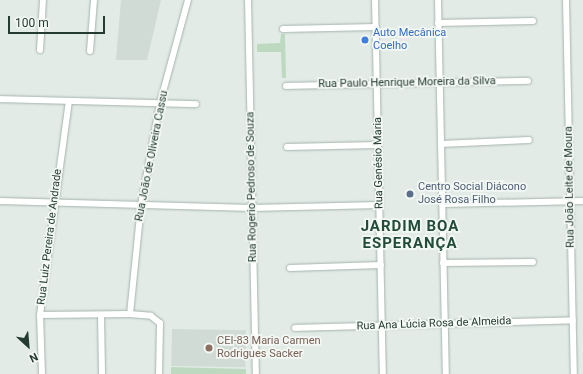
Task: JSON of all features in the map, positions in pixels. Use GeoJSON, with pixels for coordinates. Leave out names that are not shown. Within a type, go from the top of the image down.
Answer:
{"type":"FeatureCollection","features":[{"type":"Feature","properties":{"kind":"street"},"geometry":{"type":"LineString","coordinates":[[40,50],[43,0]]}},
{"type":"Feature","properties":{"kind":"street"},"geometry":{"type":"LineString","coordinates":[[90,51],[94,0]]}},
{"type":"Feature","properties":{"kind":"street","name":"Rua João de Oliveira Cassu"},"geometry":{"type":"LineString","coordinates":[[130,314],[142,205],[160,103],[188,0]]}},
{"type":"Feature","properties":{"kind":"street","name":"Rua Rogerio Pedroso de Souza"},"geometry":{"type":"LineString","coordinates":[[248,0],[256,374]]}},
{"type":"Feature","properties":{"kind":"street","name":"Rua Genésio Maria"},"geometry":{"type":"LineString","coordinates":[[375,0],[383,374]]}},
{"type":"Feature","properties":{"kind":"street"},"geometry":{"type":"LineString","coordinates":[[438,0],[446,374]]}},
{"type":"Feature","properties":{"kind":"street","name":"Rua João Leite de Moura"},"geometry":{"type":"LineString","coordinates":[[566,0],[574,374]]}},
{"type":"Feature","properties":{"kind":"street"},"geometry":{"type":"LineString","coordinates":[[438,23],[533,20]]}},
{"type":"Feature","properties":{"kind":"street"},"geometry":{"type":"LineString","coordinates":[[283,29],[376,27]]}},
{"type":"Feature","properties":{"kind":"street","name":"Rua Paulo Henrique Moreira da Silva"},"geometry":{"type":"LineString","coordinates":[[286,86],[528,81]]}},
{"type":"Feature","properties":{"kind":"street"},"geometry":{"type":"LineString","coordinates":[[0,99],[196,104]]}},
{"type":"Feature","properties":{"kind":"street","name":"Rua Luiz Pereira de Andrade"},"geometry":{"type":"LineString","coordinates":[[42,374],[40,315],[69,101]]}},
{"type":"Feature","properties":{"kind":"street"},"geometry":{"type":"LineString","coordinates":[[440,144],[529,140]]}},
{"type":"Feature","properties":{"kind":"street"},"geometry":{"type":"LineString","coordinates":[[287,147],[378,145]]}},
{"type":"Feature","properties":{"kind":"street"},"geometry":{"type":"LineString","coordinates":[[0,201],[252,208],[380,205]]}},
{"type":"Feature","properties":{"kind":"street"},"geometry":{"type":"LineString","coordinates":[[442,204],[583,201]]}},
{"type":"Feature","properties":{"kind":"street"},"geometry":{"type":"LineString","coordinates":[[443,263],[533,262]]}},
{"type":"Feature","properties":{"kind":"street"},"geometry":{"type":"LineString","coordinates":[[290,268],[381,265]]}},
{"type":"Feature","properties":{"kind":"street"},"geometry":{"type":"LineString","coordinates":[[40,315],[130,314],[151,316],[160,323],[159,374]]}},
{"type":"Feature","properties":{"kind":"street"},"geometry":{"type":"LineString","coordinates":[[101,315],[102,374]]}},
{"type":"Feature","properties":{"kind":"street","name":"Rua Ana Lúcia Rosa de Almeida"},"geometry":{"type":"LineString","coordinates":[[295,328],[573,320]]}},
{"type":"Feature","properties":{"kind":"shaded area"},"geometry":{"type":"Polygon","coordinates":[[[121,0],[161,0],[147,60],[116,60],[121,0]]]}},
{"type":"Feature","properties":{"kind":"shaded area","name":"CEI-83 Maria Carmen Rodrigues Sacker"},"geometry":{"type":"Polygon","coordinates":[[[172,329],[246,330],[245,367],[171,366],[172,329]]]}},
{"type":"Feature","properties":{"kind":"green space"},"geometry":{"type":"Polygon","coordinates":[[[281,34],[285,34],[286,78],[282,78],[281,52],[257,52],[257,44],[280,43],[281,34]]]}},
{"type":"Feature","properties":{"kind":"green space"},"geometry":{"type":"Polygon","coordinates":[[[171,367],[246,369],[246,374],[171,374],[171,367]]]}},
{"type":"Feature","properties":{"kind":"place","name":"Auto Mecânica Coelho"},"geometry":{"type":"Point","coordinates":[365,40]}},
{"type":"Feature","properties":{"kind":"place","name":"Centro Social Diácono José Rosa Filho"},"geometry":{"type":"Point","coordinates":[410,194]}},
{"type":"Feature","properties":{"kind":"place","name":"CEI-83 Maria Carmen Rodrigues Sacker"},"geometry":{"type":"Point","coordinates":[209,348]}},
{"type":"Feature","properties":{"kind":"district","name":"JARDIM BOA ESPERANÇA"},"geometry":{"type":"Point","coordinates":[410,234]}}]}
